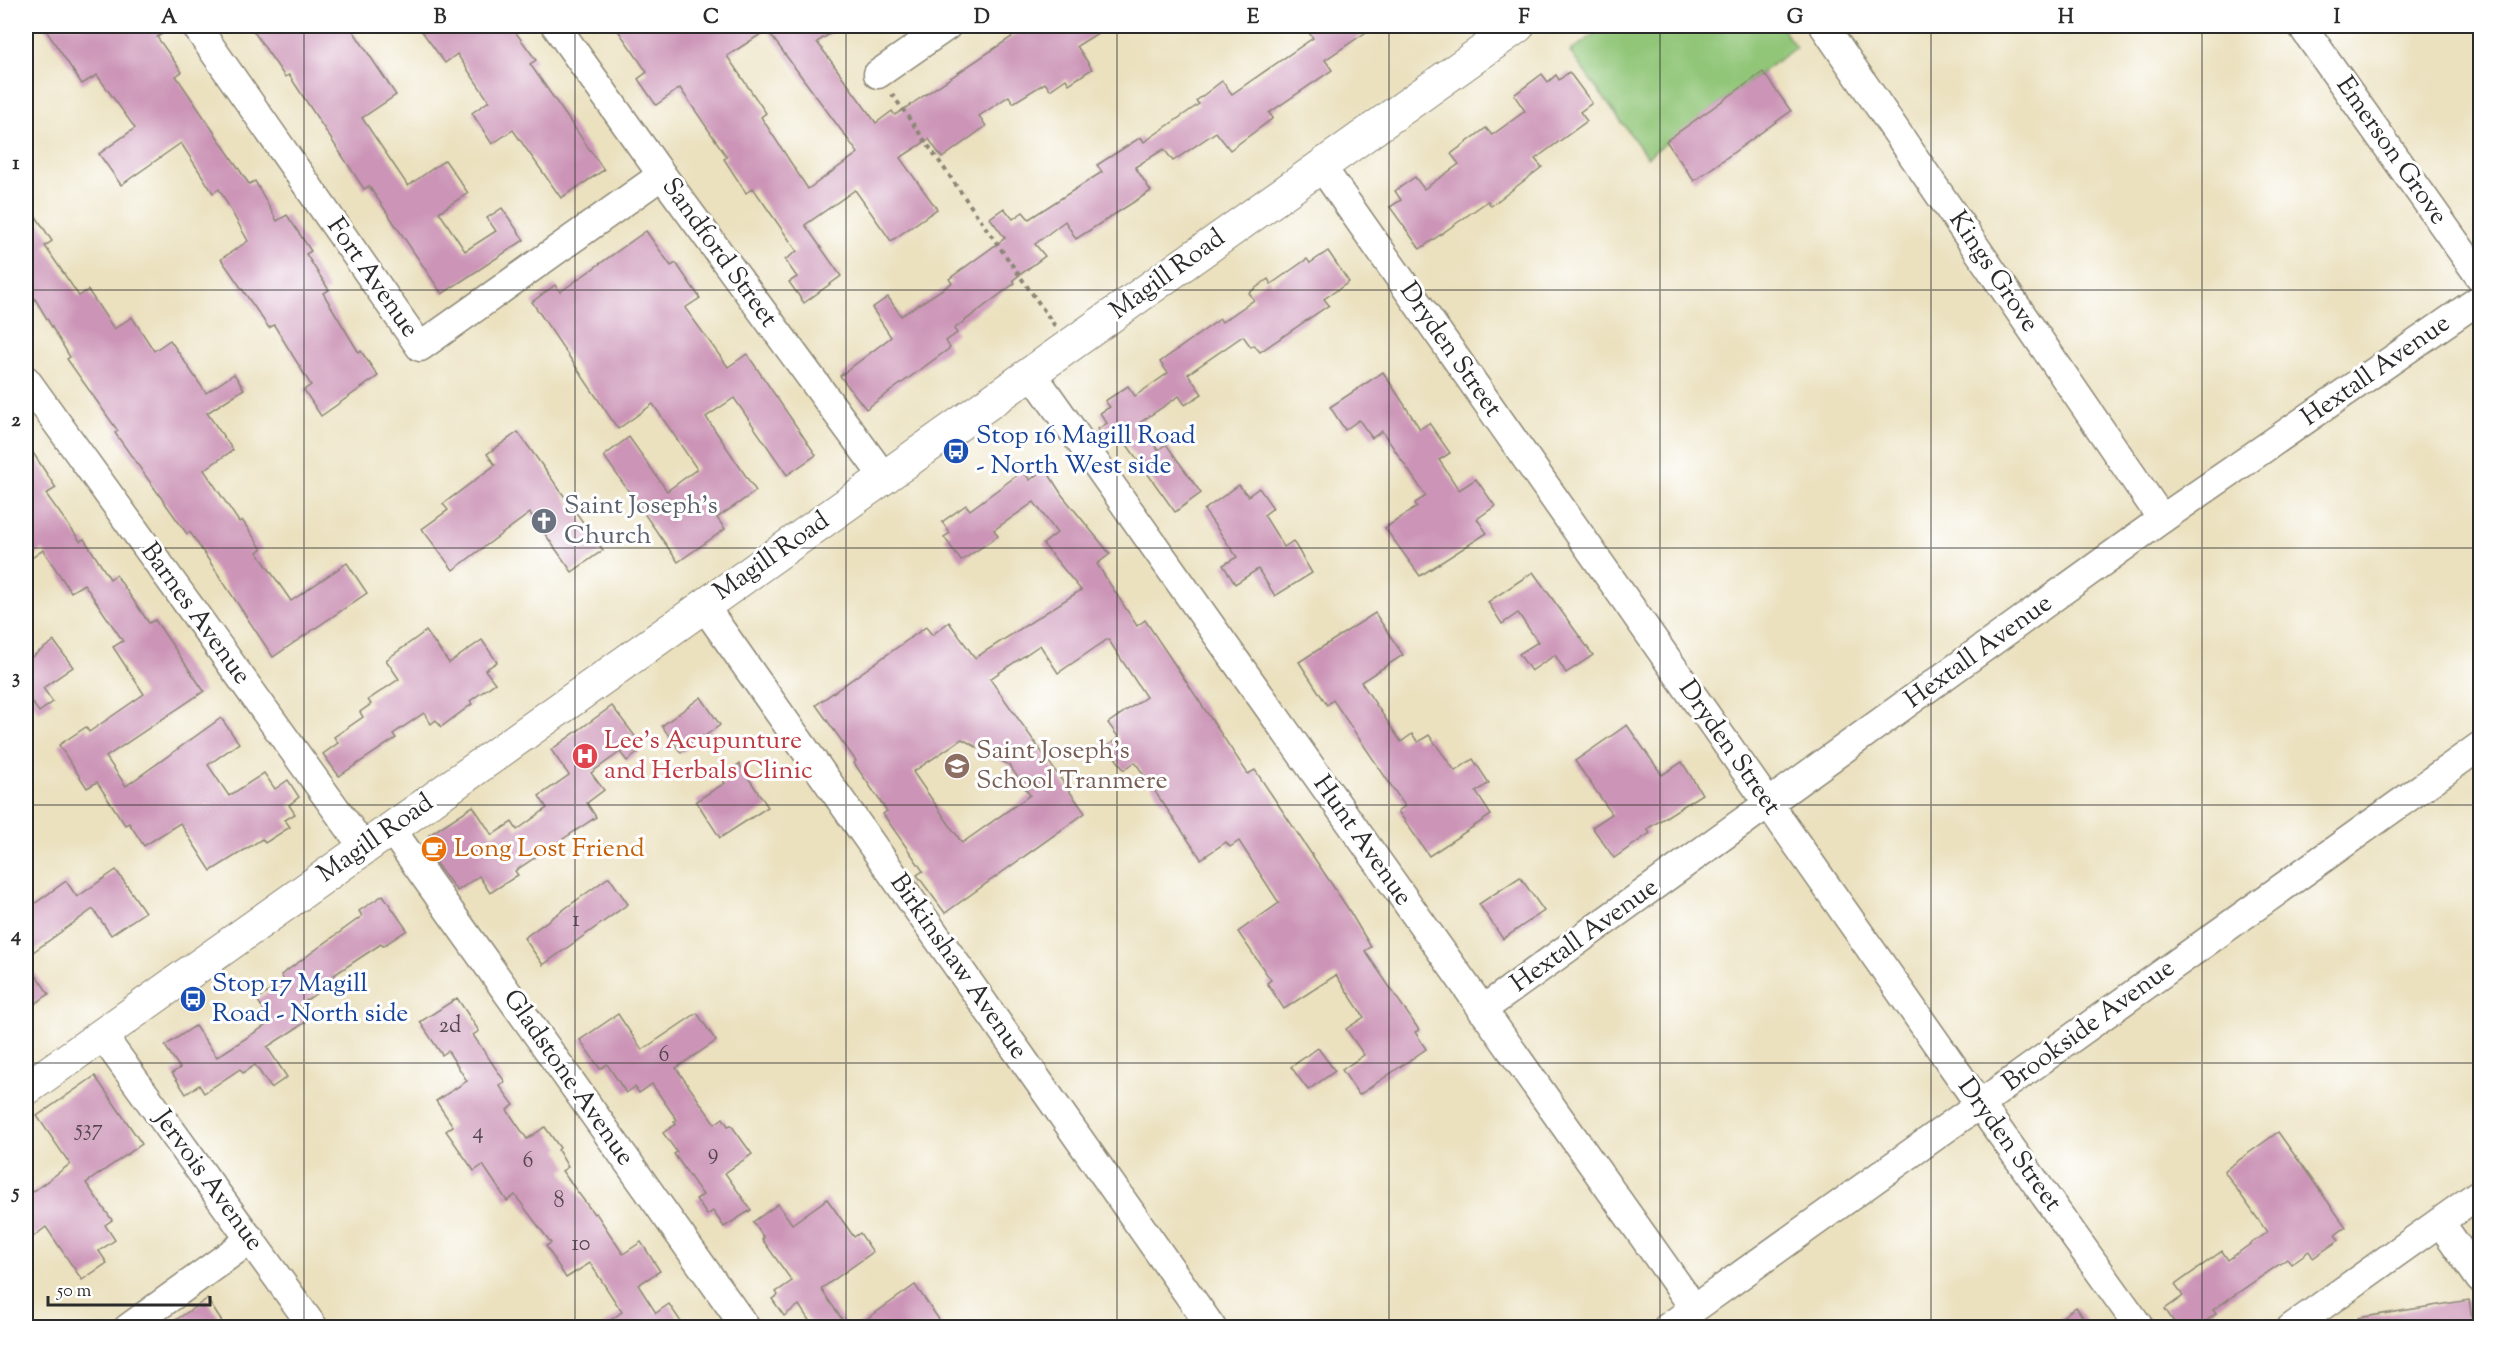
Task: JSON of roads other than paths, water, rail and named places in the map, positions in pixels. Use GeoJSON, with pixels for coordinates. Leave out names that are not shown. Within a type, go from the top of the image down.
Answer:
{"type":"FeatureCollection","features":[{"type":"Feature","properties":{"kind":"main road","name":"Magill Road"},"geometry":{"type":"LineString","coordinates":[[26,1089],[1518,26]]}},
{"type":"Feature","properties":{"kind":"street","name":"Fort Avenue"},"geometry":{"type":"LineString","coordinates":[[196,26],[420,347],[662,175]]}},
{"type":"Feature","properties":{"kind":"street","name":"Sandford Street"},"geometry":{"type":"LineString","coordinates":[[556,26],[662,175],[884,477]]}},
{"type":"Feature","properties":{"kind":"street"},"geometry":{"type":"LineString","coordinates":[[878,74],[947,26]]}},
{"type":"Feature","properties":{"kind":"street","name":"Kings Grove"},"geometry":{"type":"LineString","coordinates":[[1824,26],[2162,519]]}},
{"type":"Feature","properties":{"kind":"street","name":"Emerson Grove"},"geometry":{"type":"LineString","coordinates":[[2302,26],[2481,277]]}},
{"type":"Feature","properties":{"kind":"street","name":"Dryden Street"},"geometry":{"type":"LineString","coordinates":[[1321,166],[2140,1328]]}},
{"type":"Feature","properties":{"kind":"street","name":"Hextall Avenue"},"geometry":{"type":"LineString","coordinates":[[1482,1011],[2162,519],[2481,299]]}},
{"type":"Feature","properties":{"kind":"street","name":"Hunt Avenue"},"geometry":{"type":"LineString","coordinates":[[1031,372],[1694,1308]]}},
{"type":"Feature","properties":{"kind":"street","name":"Barnes Avenue"},"geometry":{"type":"LineString","coordinates":[[26,381],[364,848]]}},
{"type":"Feature","properties":{"kind":"street","name":"Birkinshaw Avenue"},"geometry":{"type":"LineString","coordinates":[[704,606],[1212,1328]]}},
{"type":"Feature","properties":{"kind":"street","name":"Brookside Avenue"},"geometry":{"type":"LineString","coordinates":[[1667,1328],[2481,746]]}},
{"type":"Feature","properties":{"kind":"street","name":"Gladstone Avenue"},"geometry":{"type":"LineString","coordinates":[[391,829],[746,1328]]}},
{"type":"Feature","properties":{"kind":"street","name":"Jervois Avenue"},"geometry":{"type":"LineString","coordinates":[[102,1035],[314,1328]]}},
{"type":"Feature","properties":{"kind":"street"},"geometry":{"type":"LineString","coordinates":[[2292,1328],[2481,1193]]}},
{"type":"Feature","properties":{"kind":"street"},"geometry":{"type":"LineString","coordinates":[[2440,1222],[2481,1279]]}},
{"type":"Feature","properties":{"kind":"street"},"geometry":{"type":"LineString","coordinates":[[128,1328],[250,1239]]}},
{"type":"Feature","properties":{"kind":"place","name":"Stop 16 Magill Road - North West side"},"geometry":{"type":"Point","coordinates":[956,451]}},
{"type":"Feature","properties":{"kind":"place","name":"Saint Joseph's Church"},"geometry":{"type":"Point","coordinates":[544,521]}},
{"type":"Feature","properties":{"kind":"place","name":"Lee's Acupunture and Herbals Clinic"},"geometry":{"type":"Point","coordinates":[585,756]}},
{"type":"Feature","properties":{"kind":"place","name":"Saint Joseph's School Tranmere"},"geometry":{"type":"Point","coordinates":[957,766]}},
{"type":"Feature","properties":{"kind":"place","name":"Long Lost Friend"},"geometry":{"type":"Point","coordinates":[434,849]}},
{"type":"Feature","properties":{"kind":"place","name":"Stop 17 Magill Road - North side"},"geometry":{"type":"Point","coordinates":[193,999]}}]}
